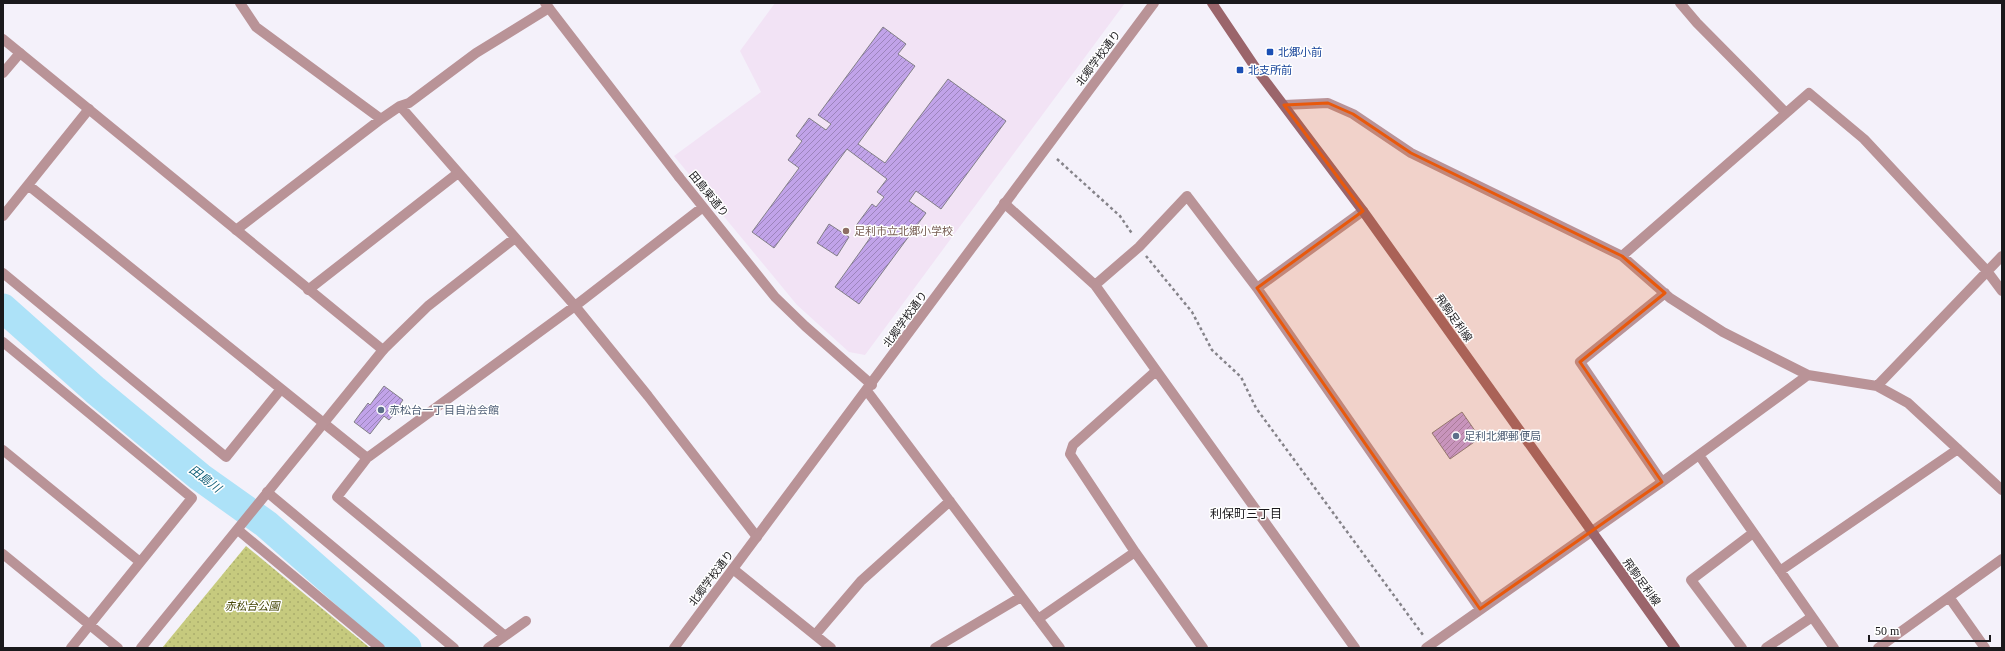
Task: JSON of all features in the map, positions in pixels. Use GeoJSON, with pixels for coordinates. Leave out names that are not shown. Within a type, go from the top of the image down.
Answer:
{"type":"FeatureCollection","features":[{"type":"Feature","properties":{"kind":"main road","name":"飛駒足利線"},"geometry":{"type":"LineString","coordinates":[[1212,3],[1258,70],[1363,211],[1675,648]]}},
{"type":"Feature","properties":{"kind":"street"},"geometry":{"type":"LineString","coordinates":[[240,3],[256,27],[381,119]]}},
{"type":"Feature","properties":{"kind":"street","name":"北郷学校通り"},"geometry":{"type":"LineString","coordinates":[[674,648],[869,388],[1004,203],[1154,3]]}},
{"type":"Feature","properties":{"kind":"street"},"geometry":{"type":"LineString","coordinates":[[1680,3],[1697,23],[1786,113]]}},
{"type":"Feature","properties":{"kind":"street"},"geometry":{"type":"LineString","coordinates":[[236,230],[381,119],[400,106],[409,103],[476,53],[547,6]]}},
{"type":"Feature","properties":{"kind":"street","name":"田島東通り"},"geometry":{"type":"LineString","coordinates":[[547,6],[702,207],[775,297],[869,388],[950,501],[1060,648]]}},
{"type":"Feature","properties":{"kind":"street"},"geometry":{"type":"LineString","coordinates":[[3,39],[383,350]]}},
{"type":"Feature","properties":{"kind":"street"},"geometry":{"type":"LineString","coordinates":[[3,73],[20,53]]}},
{"type":"Feature","properties":{"kind":"street"},"geometry":{"type":"LineString","coordinates":[[1622,256],[1809,93],[1864,139],[1988,271],[2002,291]]}},
{"type":"Feature","properties":{"kind":"street"},"geometry":{"type":"LineString","coordinates":[[1284,105],[1328,103],[1353,114],[1411,153],[1622,256],[1665,293],[1723,332],[1808,375],[1877,386],[1908,403],[2002,490]]}},
{"type":"Feature","properties":{"kind":"street"},"geometry":{"type":"LineString","coordinates":[[400,106],[575,306],[648,396],[757,537]]}},
{"type":"Feature","properties":{"kind":"street"},"geometry":{"type":"LineString","coordinates":[[3,216],[89,109]]}},
{"type":"Feature","properties":{"kind":"street"},"geometry":{"type":"LineString","coordinates":[[308,290],[458,173]]}},
{"type":"Feature","properties":{"kind":"street"},"geometry":{"type":"LineString","coordinates":[[28,185],[367,458]]}},
{"type":"Feature","properties":{"kind":"street"},"geometry":{"type":"LineString","coordinates":[[1095,284],[1139,247],[1187,196],[1256,288],[1480,609]]}},
{"type":"Feature","properties":{"kind":"street"},"geometry":{"type":"LineString","coordinates":[[1004,203],[1095,284],[1354,648]]}},
{"type":"Feature","properties":{"kind":"street"},"geometry":{"type":"LineString","coordinates":[[504,635],[337,497],[367,458],[575,306],[702,207]]}},
{"type":"Feature","properties":{"kind":"street"},"geometry":{"type":"LineString","coordinates":[[1256,288],[1363,211]]}},
{"type":"Feature","properties":{"kind":"street"},"geometry":{"type":"LineString","coordinates":[[141,648],[240,528],[383,350],[428,306],[515,238]]}},
{"type":"Feature","properties":{"kind":"street"},"geometry":{"type":"LineString","coordinates":[[1877,386],[2002,256]]}},
{"type":"Feature","properties":{"kind":"street"},"geometry":{"type":"LineString","coordinates":[[3,273],[226,457],[281,389]]}},
{"type":"Feature","properties":{"kind":"street"},"geometry":{"type":"LineString","coordinates":[[1662,482],[1580,362],[1665,293]]}},
{"type":"Feature","properties":{"kind":"street"},"geometry":{"type":"LineString","coordinates":[[3,342],[192,498],[71,648]]}},
{"type":"Feature","properties":{"kind":"street"},"geometry":{"type":"LineString","coordinates":[[1156,371],[1073,445],[1070,454],[1135,552],[1203,648]]}},
{"type":"Feature","properties":{"kind":"street"},"geometry":{"type":"LineString","coordinates":[[1428,646],[1662,482],[1808,375]]}},
{"type":"Feature","properties":{"kind":"street"},"geometry":{"type":"LineString","coordinates":[[1780,571],[1958,448]]}},
{"type":"Feature","properties":{"kind":"street"},"geometry":{"type":"LineString","coordinates":[[3,450],[140,562]]}},
{"type":"Feature","properties":{"kind":"street"},"geometry":{"type":"LineString","coordinates":[[1699,455],[1834,648]]}},
{"type":"Feature","properties":{"kind":"street"},"geometry":{"type":"LineString","coordinates":[[265,495],[454,648]]}},
{"type":"Feature","properties":{"kind":"street"},"geometry":{"type":"LineString","coordinates":[[815,635],[861,581],[950,501]]}},
{"type":"Feature","properties":{"kind":"street"},"geometry":{"type":"LineString","coordinates":[[240,528],[380,648]]}},
{"type":"Feature","properties":{"kind":"street"},"geometry":{"type":"LineString","coordinates":[[1742,648],[1692,580],[1753,533]]}},
{"type":"Feature","properties":{"kind":"street"},"geometry":{"type":"LineString","coordinates":[[1038,619],[1135,552]]}},
{"type":"Feature","properties":{"kind":"street"},"geometry":{"type":"LineString","coordinates":[[3,554],[118,648]]}},
{"type":"Feature","properties":{"kind":"street"},"geometry":{"type":"LineString","coordinates":[[1878,648],[2002,559]]}},
{"type":"Feature","properties":{"kind":"street"},"geometry":{"type":"LineString","coordinates":[[733,568],[831,648]]}},
{"type":"Feature","properties":{"kind":"street"},"geometry":{"type":"LineString","coordinates":[[935,648],[1021,596]]}},
{"type":"Feature","properties":{"kind":"street"},"geometry":{"type":"LineString","coordinates":[[1949,597],[1985,648]]}},
{"type":"Feature","properties":{"kind":"street"},"geometry":{"type":"LineString","coordinates":[[1766,648],[1812,617]]}},
{"type":"Feature","properties":{"kind":"street"},"geometry":{"type":"LineString","coordinates":[[488,648],[504,635],[526,621]]}},
{"type":"Feature","properties":{"kind":"path"},"geometry":{"type":"LineString","coordinates":[[1056,159],[1120,216],[1132,232],[1139,247],[1192,312],[1212,350],[1241,377],[1256,408],[1428,646]]}},
{"type":"Feature","properties":{"kind":"highlighted area"},"geometry":{"type":"Polygon","coordinates":[[[1328,103],[1353,114],[1411,153],[1622,256],[1665,293],[1580,362],[1662,482],[1480,609],[1257,288],[1363,211],[1284,105],[1328,103]]]}},
{"type":"Feature","properties":{"kind":"shaded area","name":"足利市立北郷小学校"},"geometry":{"type":"Polygon","coordinates":[[[775,3],[1125,3],[865,355],[849,352],[797,305],[674,156],[761,92],[740,51],[775,3]]]}},
{"type":"Feature","properties":{"kind":"green space","name":"赤松台公園"},"geometry":{"type":"Polygon","coordinates":[[[246,546],[370,648],[162,648],[246,546]]]}},
{"type":"Feature","properties":{"kind":"building"},"geometry":{"type":"Polygon","coordinates":[[[883,27],[906,44],[898,54],[915,66],[858,144],[885,163],[948,79],[1006,121],[941,209],[916,191],[909,201],[926,213],[859,304],[835,287],[870,238],[855,227],[872,204],[876,207],[884,197],[877,192],[887,179],[847,149],[774,248],[752,232],[799,168],[788,160],[802,141],[796,136],[809,118],[826,130],[831,124],[818,115],[883,27]]]}},
{"type":"Feature","properties":{"kind":"building"},"geometry":{"type":"Polygon","coordinates":[[[829,224],[849,237],[837,256],[817,243],[829,224]]]}},
{"type":"Feature","properties":{"kind":"building","name":"赤松台一丁目自治会館"},"geometry":{"type":"Polygon","coordinates":[[[384,386],[403,400],[400,404],[403,406],[396,416],[394,414],[389,420],[384,416],[370,434],[354,422],[368,403],[370,405],[384,386]]]}},
{"type":"Feature","properties":{"kind":"building","name":"足利北郷郵便局"},"geometry":{"type":"Polygon","coordinates":[[[1462,412],[1480,438],[1450,459],[1432,433],[1462,412]]]}},
{"type":"Feature","properties":{"kind":"waterway","name":"田島川"},"geometry":{"type":"LineString","coordinates":[[3,308],[95,390],[200,477],[266,524],[407,648]]}},
{"type":"Feature","properties":{"kind":"place","name":"北郷小前"},"geometry":{"type":"Point","coordinates":[1270,52]}},
{"type":"Feature","properties":{"kind":"place","name":"北支所前"},"geometry":{"type":"Point","coordinates":[1240,70]}},
{"type":"Feature","properties":{"kind":"place","name":"足利市立北郷小学校"},"geometry":{"type":"Point","coordinates":[846,231]}},
{"type":"Feature","properties":{"kind":"place","name":"赤松台一丁目自治会館"},"geometry":{"type":"Point","coordinates":[381,410]}},
{"type":"Feature","properties":{"kind":"place","name":"足利北郷郵便局"},"geometry":{"type":"Point","coordinates":[1456,436]}},
{"type":"Feature","properties":{"kind":"district","name":"利保町三丁目"},"geometry":{"type":"Point","coordinates":[1246,514]}}]}
